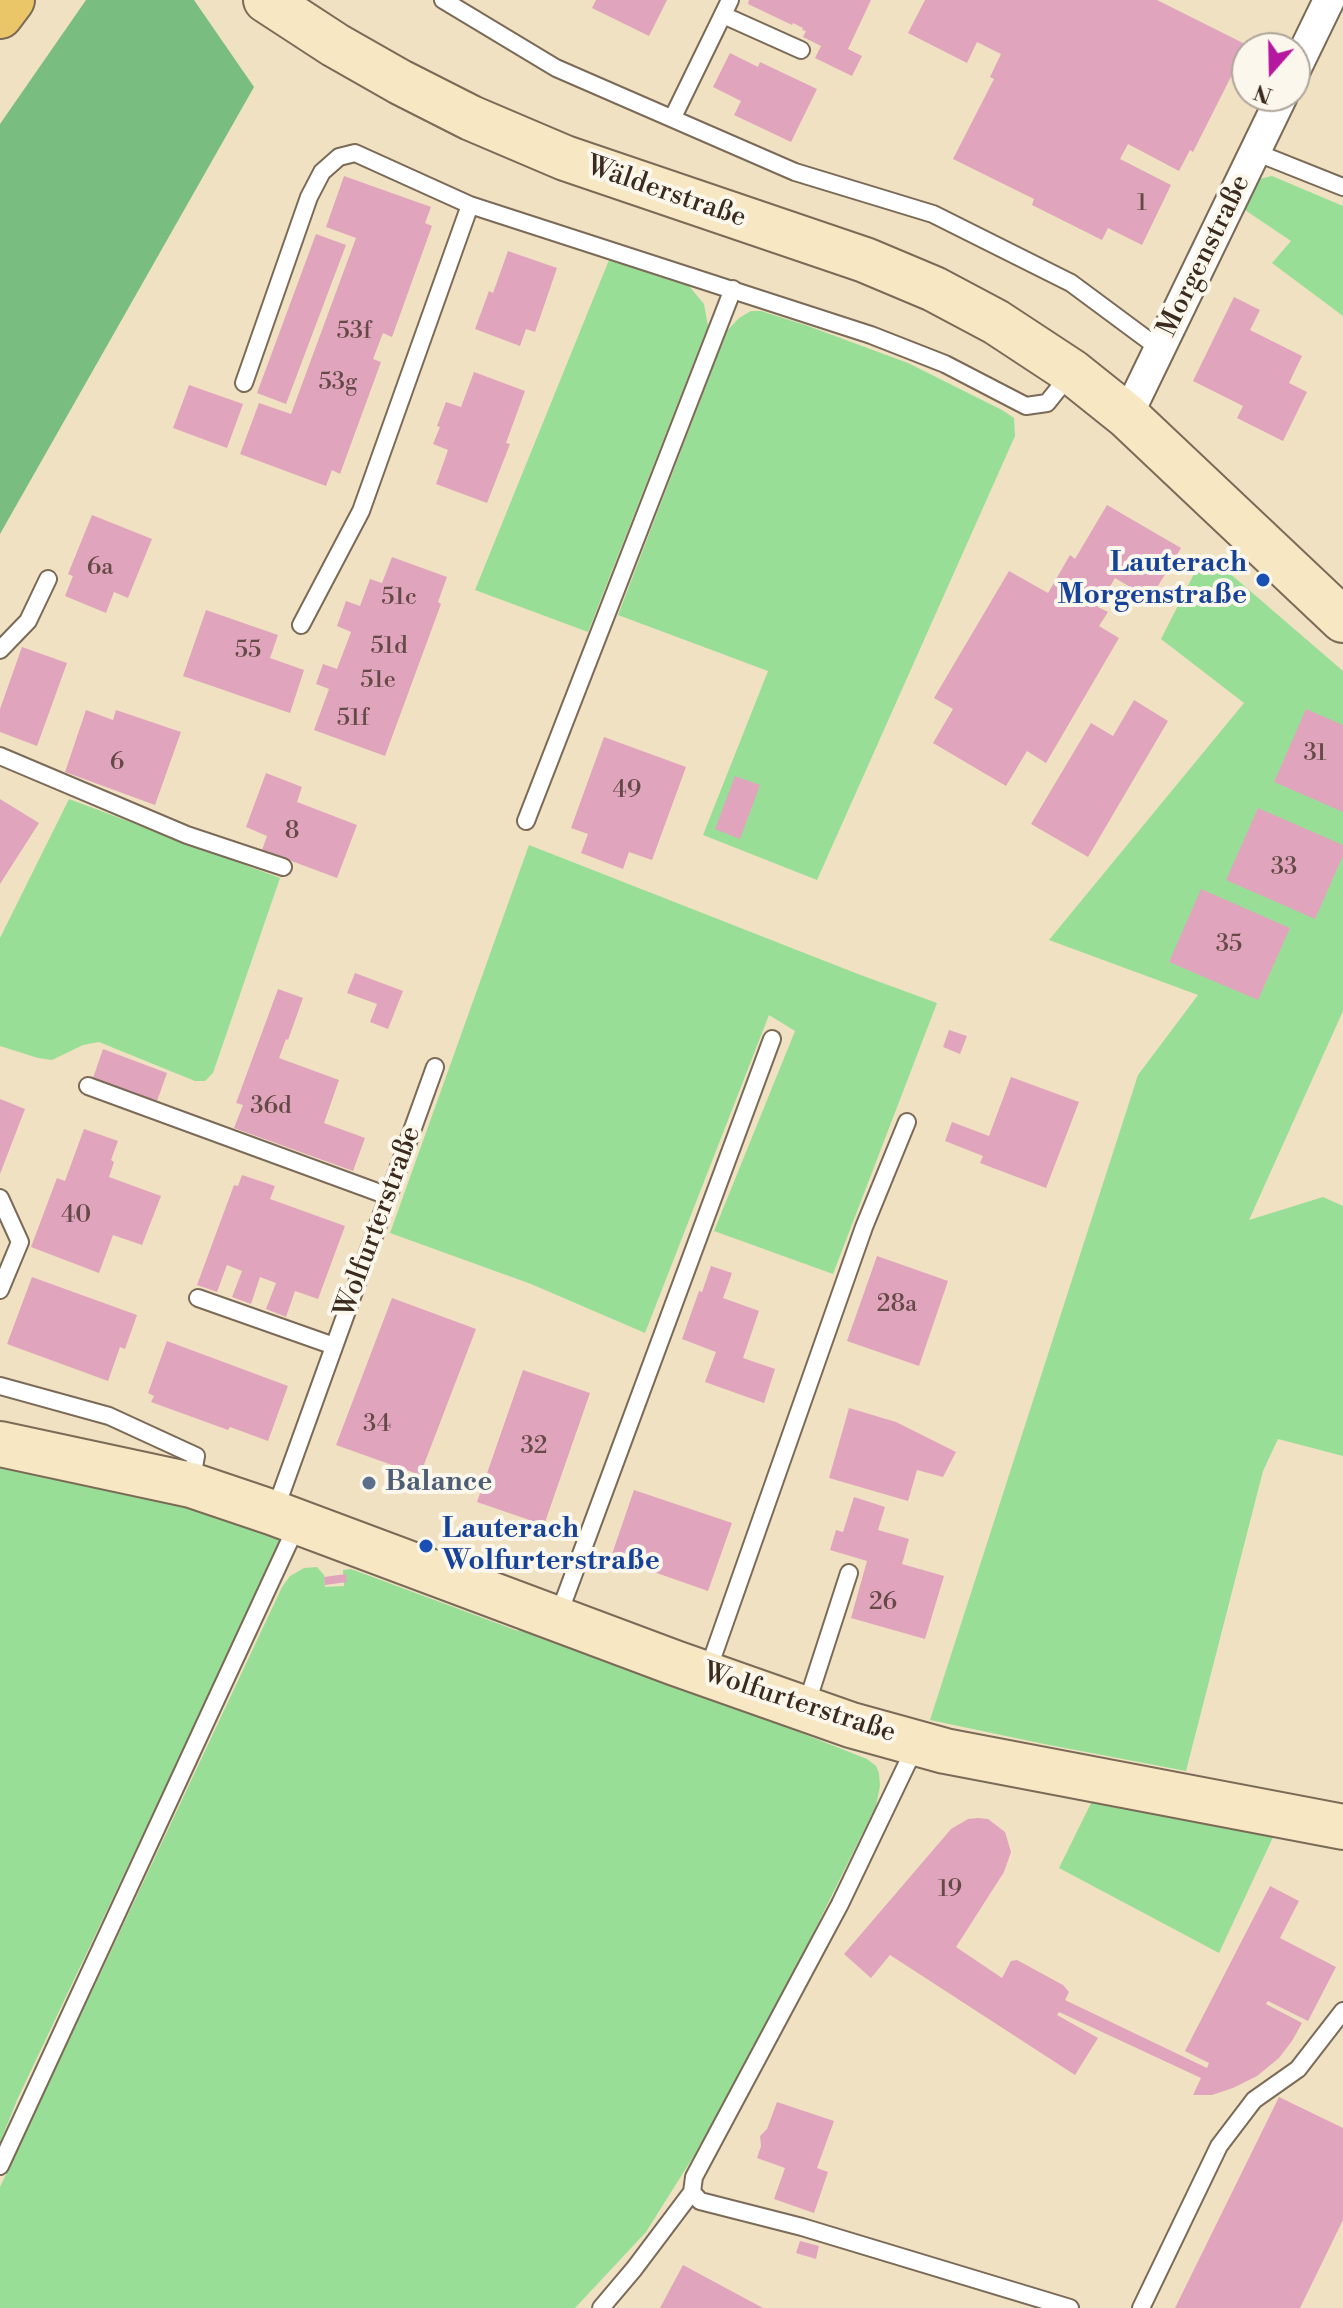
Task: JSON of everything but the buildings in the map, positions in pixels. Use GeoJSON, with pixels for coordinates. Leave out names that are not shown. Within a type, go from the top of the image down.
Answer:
{"type":"FeatureCollection","features":[{"type":"Feature","properties":{"kind":"highway"},"geometry":{"type":"LineString","coordinates":[[0,16],[12,0]]}},
{"type":"Feature","properties":{"kind":"street","name":"Wälderstraße"},"geometry":{"type":"LineString","coordinates":[[266,0],[335,45],[471,118],[565,158],[839,251],[934,289],[996,322],[1072,372],[1127,416],[1343,620]]}},
{"type":"Feature","properties":{"kind":"street"},"geometry":{"type":"LineString","coordinates":[[1311,37],[1329,0]]}},
{"type":"Feature","properties":{"kind":"street","name":"Morgenstraße"},"geometry":{"type":"LineString","coordinates":[[1127,416],[1274,112]]}},
{"type":"Feature","properties":{"kind":"street","name":"Wolfurterstraße"},"geometry":{"type":"LineString","coordinates":[[0,1444],[191,1485],[851,1725],[945,1751],[1343,1827]]}},
{"type":"Feature","properties":{"kind":"lane"},"geometry":{"type":"LineString","coordinates":[[443,0],[556,68],[795,172],[933,214],[1071,283],[1160,349]]}},
{"type":"Feature","properties":{"kind":"lane"},"geometry":{"type":"LineString","coordinates":[[673,117],[726,8],[801,50]]}},
{"type":"Feature","properties":{"kind":"lane"},"geometry":{"type":"LineString","coordinates":[[1255,152],[1343,187]]}},
{"type":"Feature","properties":{"kind":"lane"},"geometry":{"type":"LineString","coordinates":[[244,383],[309,197],[322,172],[339,157],[355,153],[470,205],[871,335],[945,364],[1026,406],[1047,403],[1072,372]]}},
{"type":"Feature","properties":{"kind":"lane"},"geometry":{"type":"LineString","coordinates":[[301,625],[361,511],[470,205]]}},
{"type":"Feature","properties":{"kind":"lane"},"geometry":{"type":"LineString","coordinates":[[526,821],[733,289]]}},
{"type":"Feature","properties":{"kind":"lane"},"geometry":{"type":"LineString","coordinates":[[0,650],[28,621],[48,579]]}},
{"type":"Feature","properties":{"kind":"lane"},"geometry":{"type":"LineString","coordinates":[[0,756],[187,835],[283,867]]}},
{"type":"Feature","properties":{"kind":"lane"},"geometry":{"type":"LineString","coordinates":[[556,1619],[772,1039]]}},
{"type":"Feature","properties":{"kind":"lane","name":"Wolfurterstraße"},"geometry":{"type":"LineString","coordinates":[[286,1518],[334,1346],[435,1067]]}},
{"type":"Feature","properties":{"kind":"lane"},"geometry":{"type":"LineString","coordinates":[[88,1086],[388,1196]]}},
{"type":"Feature","properties":{"kind":"lane"},"geometry":{"type":"LineString","coordinates":[[707,1674],[864,1227],[907,1122]]}},
{"type":"Feature","properties":{"kind":"lane"},"geometry":{"type":"LineString","coordinates":[[0,1198],[20,1242],[0,1290]]}},
{"type":"Feature","properties":{"kind":"lane"},"geometry":{"type":"LineString","coordinates":[[198,1298],[334,1346]]}},
{"type":"Feature","properties":{"kind":"lane"},"geometry":{"type":"LineString","coordinates":[[0,1386],[109,1416],[196,1456],[191,1485]]}},
{"type":"Feature","properties":{"kind":"lane"},"geometry":{"type":"LineString","coordinates":[[0,2166],[286,1518]]}},
{"type":"Feature","properties":{"kind":"lane"},"geometry":{"type":"LineString","coordinates":[[805,1709],[849,1573]]}},
{"type":"Feature","properties":{"kind":"lane"},"geometry":{"type":"LineString","coordinates":[[601,2308],[692,2192],[694,2177],[840,1904],[917,1743]]}},
{"type":"Feature","properties":{"kind":"lane"},"geometry":{"type":"LineString","coordinates":[[1141,2308],[1219,2146],[1254,2100],[1298,2069],[1343,2011]]}},
{"type":"Feature","properties":{"kind":"lane"},"geometry":{"type":"LineString","coordinates":[[692,2192],[700,2201],[802,2227],[1070,2308]]}},
{"type":"Feature","properties":{"kind":"green space"},"geometry":{"type":"Polygon","coordinates":[[[86,0],[194,0],[254,87],[0,534],[0,124],[86,0]]]}},
{"type":"Feature","properties":{"kind":"green space"},"geometry":{"type":"Polygon","coordinates":[[[1272,176],[1343,206],[1343,316],[1272,263],[1291,241],[1242,208],[1259,179],[1272,176]]]}},
{"type":"Feature","properties":{"kind":"green space"},"geometry":{"type":"Polygon","coordinates":[[[609,260],[689,286],[704,304],[708,326],[588,632],[475,590],[609,260]]]}},
{"type":"Feature","properties":{"kind":"green space"},"geometry":{"type":"Polygon","coordinates":[[[751,311],[761,311],[808,326],[908,363],[1014,418],[1015,436],[817,880],[703,835],[768,671],[618,615],[727,331],[751,311]]]}},
{"type":"Feature","properties":{"kind":"green space"},"geometry":{"type":"Polygon","coordinates":[[[1220,565],[1343,671],[1343,1011],[1249,1220],[1323,1197],[1343,1206],[1343,1456],[1278,1439],[1263,1471],[1186,1771],[930,1720],[1138,1075],[1198,995],[1049,940],[1244,703],[1161,639],[1195,572],[1220,565]]]}},
{"type":"Feature","properties":{"kind":"green space"},"geometry":{"type":"Polygon","coordinates":[[[69,799],[280,878],[213,1073],[205,1081],[195,1081],[99,1042],[83,1045],[52,1060],[0,1046],[0,938],[69,799]]]}},
{"type":"Feature","properties":{"kind":"green space"},"geometry":{"type":"Polygon","coordinates":[[[529,845],[937,1003],[833,1274],[714,1231],[795,1031],[769,1015],[645,1333],[531,1284],[390,1233],[529,845]]]}},
{"type":"Feature","properties":{"kind":"green space"},"geometry":{"type":"Polygon","coordinates":[[[0,1450],[289,1526],[17,2100],[0,2143],[0,1450]]]}},
{"type":"Feature","properties":{"kind":"green space"},"geometry":{"type":"Polygon","coordinates":[[[317,1567],[324,1575],[325,1587],[344,1586],[343,1570],[351,1569],[518,1631],[521,1622],[867,1759],[879,1773],[876,1806],[787,1986],[695,2154],[646,2232],[575,2308],[0,2308],[0,2187],[282,1587],[290,1576],[304,1568],[317,1567]]]}},
{"type":"Feature","properties":{"kind":"green space"},"geometry":{"type":"Polygon","coordinates":[[[1093,1799],[1275,1833],[1219,1953],[1059,1868],[1093,1799]]]}},
{"type":"Feature","properties":{"kind":"place","name":"Lauterach Morgenstraße"},"geometry":{"type":"Point","coordinates":[1263,580]}},
{"type":"Feature","properties":{"kind":"place","name":"Balance"},"geometry":{"type":"Point","coordinates":[369,1483]}},
{"type":"Feature","properties":{"kind":"place","name":"Lauterach Wolfurterstraße"},"geometry":{"type":"Point","coordinates":[426,1546]}}]}
